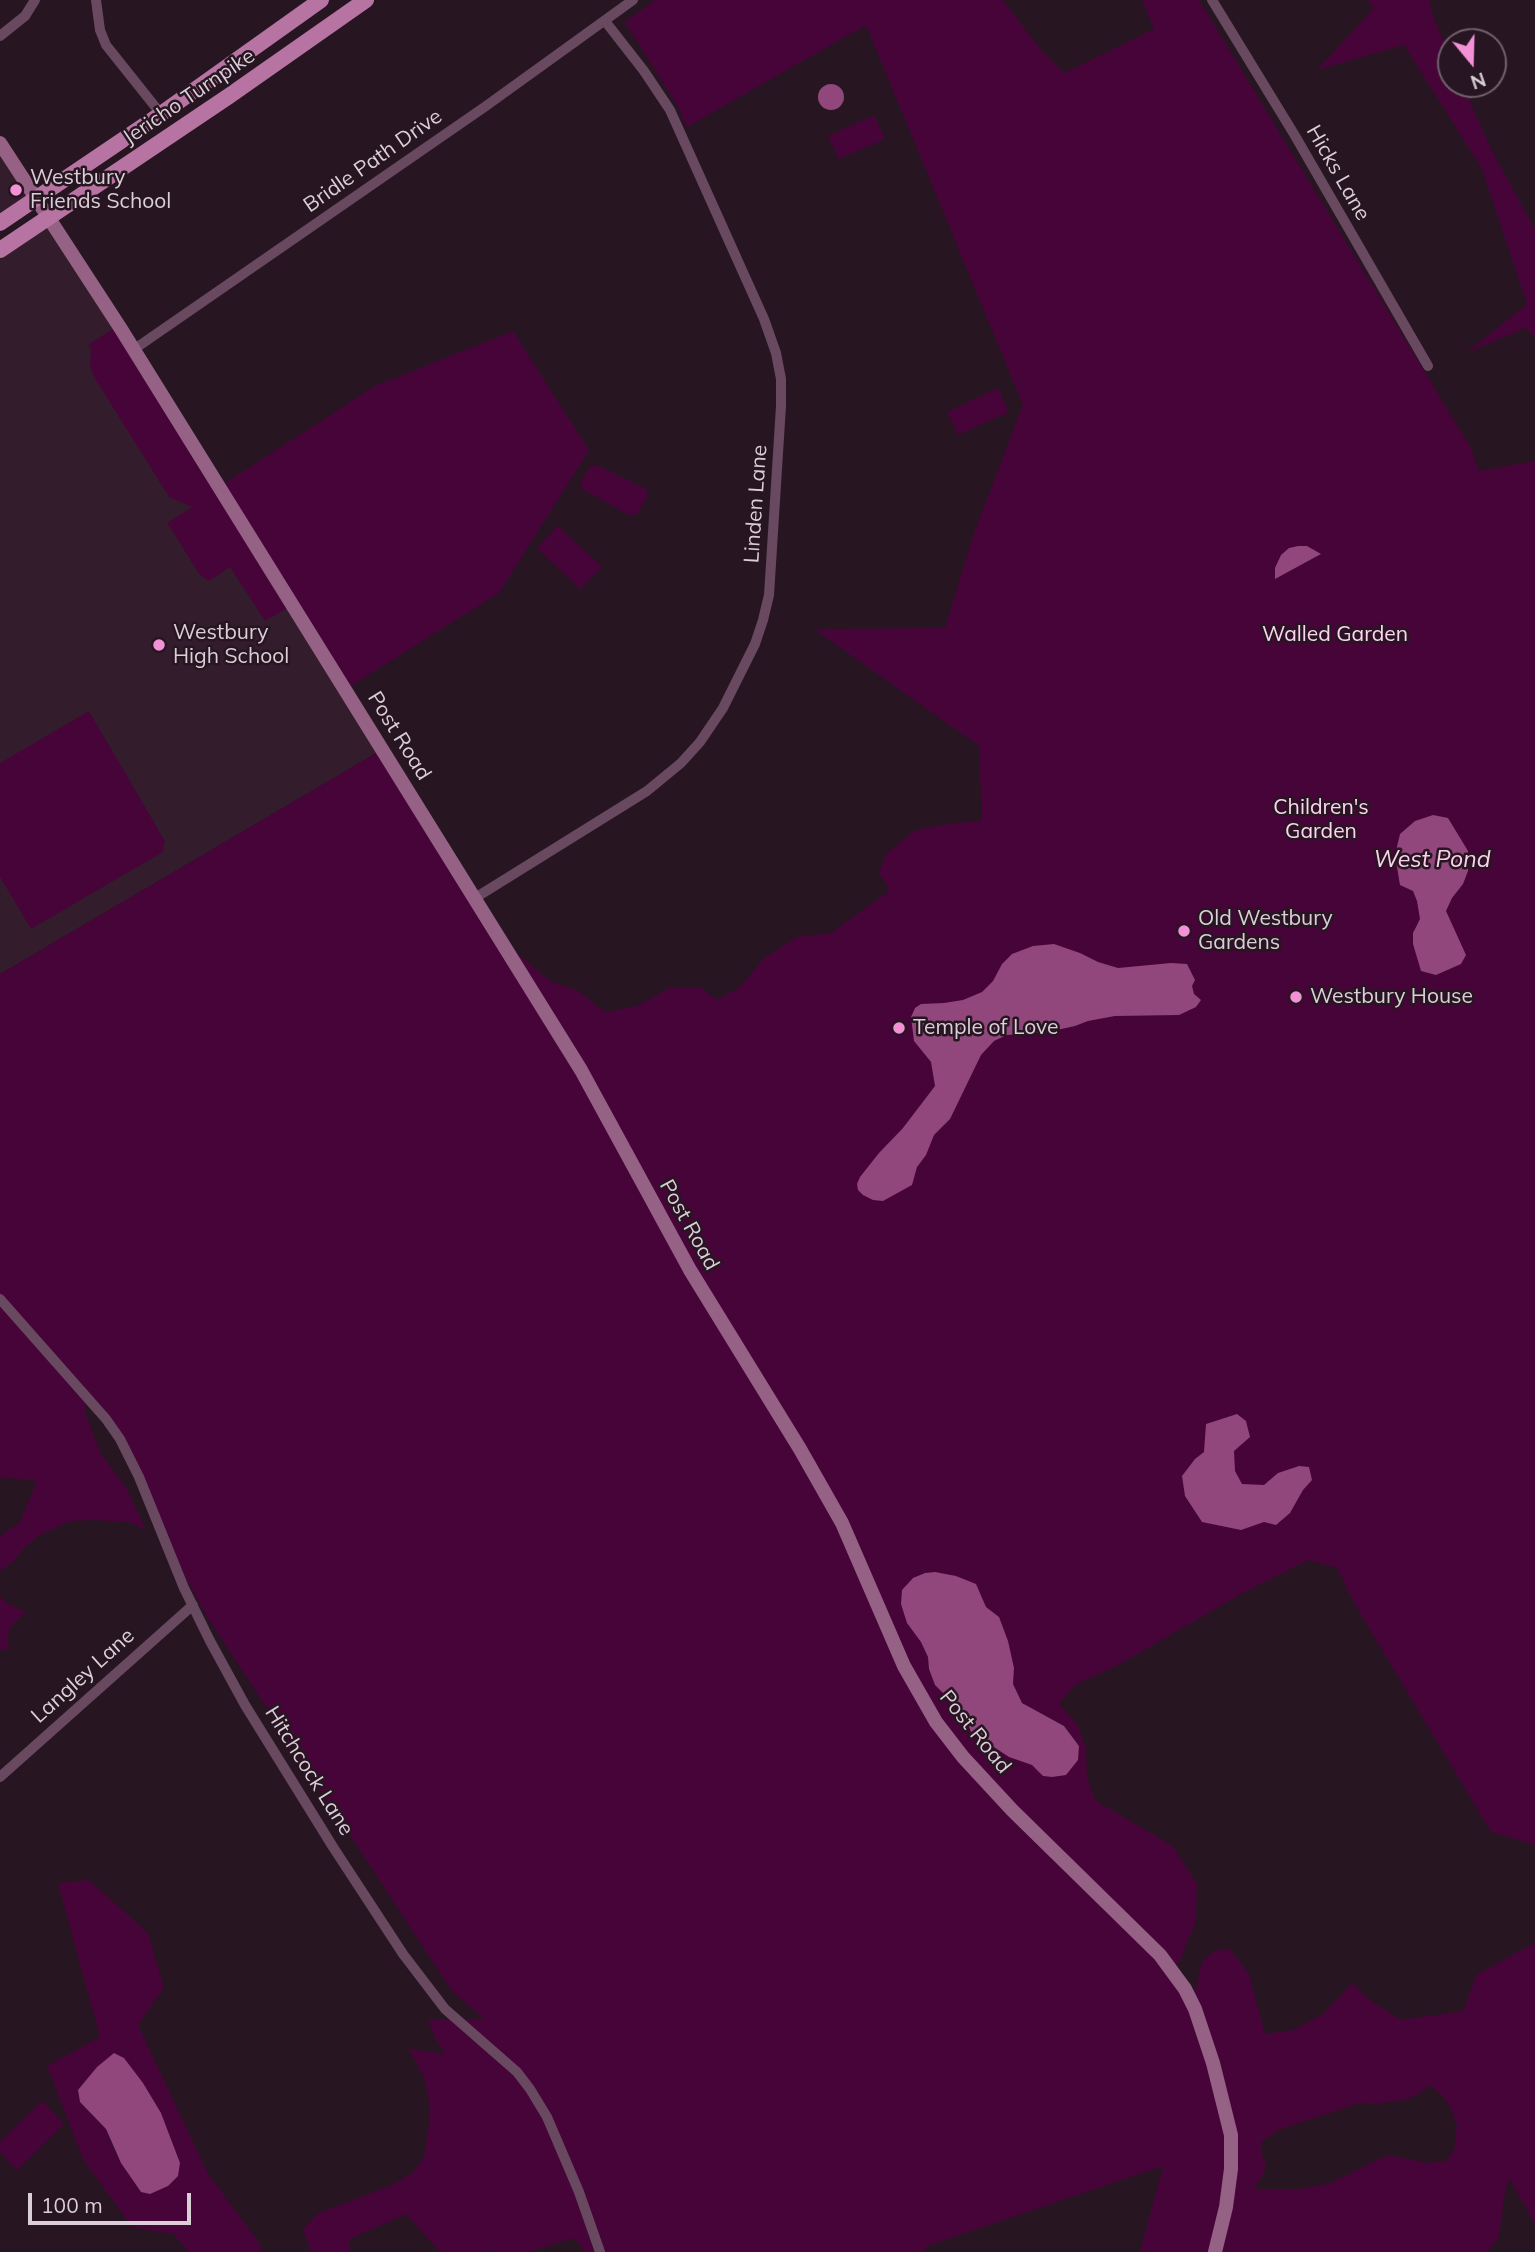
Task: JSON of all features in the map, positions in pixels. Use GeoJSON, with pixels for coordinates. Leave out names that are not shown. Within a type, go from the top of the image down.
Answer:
{"type":"FeatureCollection","features":[{"type":"Feature","properties":{"kind":"main road","name":"Jericho Turnpike"},"geometry":{"type":"LineString","coordinates":[[0,223],[161,114],[321,0]]}},
{"type":"Feature","properties":{"kind":"main road","name":"Jericho Turnpike"},"geometry":{"type":"LineString","coordinates":[[0,250],[366,0]]}},
{"type":"Feature","properties":{"kind":"main road","name":"Post Road"},"geometry":{"type":"LineString","coordinates":[[0,143],[133,350],[581,1070],[696,1281],[836,1513],[863,1567],[904,1666],[936,1722],[963,1757],[1012,1810],[1160,1955],[1185,1989],[1195,2009],[1213,2063],[1231,2135],[1231,2169],[1226,2207],[1215,2252]]}},
{"type":"Feature","properties":{"kind":"street"},"geometry":{"type":"LineString","coordinates":[[0,36],[25,16],[35,0]]}},
{"type":"Feature","properties":{"kind":"street"},"geometry":{"type":"LineString","coordinates":[[96,0],[100,30],[106,45],[161,114]]}},
{"type":"Feature","properties":{"kind":"street","name":"Bridle Path Drive"},"geometry":{"type":"LineString","coordinates":[[133,350],[633,0]]}},
{"type":"Feature","properties":{"kind":"street","name":"Hicks Lane"},"geometry":{"type":"LineString","coordinates":[[1212,0],[1294,134],[1428,366]]}},
{"type":"Feature","properties":{"kind":"street","name":"Linden Lane"},"geometry":{"type":"LineString","coordinates":[[475,898],[647,791],[681,763],[723,708],[755,644],[769,595],[781,406],[781,379],[776,353],[764,319],[670,110],[605,21]]}},
{"type":"Feature","properties":{"kind":"street","name":"Hitchcock Lane"},"geometry":{"type":"LineString","coordinates":[[0,1299],[106,1419],[120,1440],[139,1477],[209,1641],[245,1705],[333,1847],[403,1954],[445,2008],[517,2072],[530,2089],[547,2117],[579,2192],[600,2252]]}},
{"type":"Feature","properties":{"kind":"street","name":"Langley Lane"},"geometry":{"type":"LineString","coordinates":[[0,1776],[192,1605]]}},
{"type":"Feature","properties":{"kind":"shaded area","name":"Westbury Friends School"},"geometry":{"type":"Polygon","coordinates":[[[0,143],[37,198],[0,223],[0,143]]]}},
{"type":"Feature","properties":{"kind":"shaded area","name":"Westbury High School"},"geometry":{"type":"Polygon","coordinates":[[[48,217],[383,749],[0,974],[0,250],[48,217]]]}},
{"type":"Feature","properties":{"kind":"green space"},"geometry":{"type":"Polygon","coordinates":[[[655,0],[1003,0],[1041,50],[1064,73],[1154,29],[1142,0],[1199,0],[1471,448],[1479,471],[1535,461],[1535,1845],[1491,1832],[1353,1601],[1337,1568],[1308,1560],[1241,1594],[1120,1664],[1075,1685],[1059,1704],[1077,1724],[1086,1747],[1087,1779],[1096,1801],[1173,1846],[1197,1884],[1196,1921],[1179,1963],[1175,1966],[1196,1992],[1203,1961],[1221,1949],[1230,1949],[1249,1974],[1265,2034],[1293,2030],[1322,2015],[1352,1983],[1370,2000],[1401,2020],[1463,2011],[1477,1974],[1535,1943],[1535,2224],[1509,2178],[1499,2237],[1487,2252],[1140,2252],[1163,2166],[930,2245],[922,2252],[585,2252],[574,2238],[528,2252],[497,2252],[492,2249],[492,2252],[440,2252],[406,2214],[350,2239],[350,2252],[311,2252],[303,2230],[317,2214],[394,2184],[413,2172],[424,2157],[429,2101],[424,2078],[409,2049],[445,2054],[428,2019],[484,2019],[452,1991],[208,1618],[170,1549],[120,1439],[85,1398],[85,1413],[101,1454],[126,1488],[146,1530],[129,1522],[70,1521],[40,1535],[0,1571],[0,1536],[20,1522],[37,1481],[0,1477],[0,974],[383,749],[502,941],[550,981],[577,990],[605,1012],[637,1006],[671,987],[701,988],[717,1000],[740,987],[763,959],[797,937],[831,933],[888,892],[879,873],[886,854],[914,831],[982,820],[979,746],[814,629],[945,628],[974,533],[1023,405],[866,25],[687,127],[677,105],[625,22],[655,0]],[[1020,1699],[1009,1757],[1032,1765],[1043,1776],[1079,1746],[1064,1726],[1022,1703],[1020,1699]],[[1429,2085],[1408,2099],[1375,2104],[1360,2103],[1278,2130],[1261,2142],[1261,2152],[1266,2164],[1254,2189],[1298,2189],[1328,2184],[1388,2155],[1427,2163],[1446,2161],[1454,2150],[1457,2125],[1443,2096],[1429,2085]]]}},
{"type":"Feature","properties":{"kind":"green space"},"geometry":{"type":"Polygon","coordinates":[[[1368,0],[1429,0],[1438,28],[1437,97],[1404,45],[1317,70],[1373,9],[1368,0]]]}},
{"type":"Feature","properties":{"kind":"green space"},"geometry":{"type":"Polygon","coordinates":[[[1437,98],[1468,98],[1493,153],[1535,229],[1535,337],[1526,328],[1466,353],[1527,304],[1482,169],[1437,98]]]}},
{"type":"Feature","properties":{"kind":"green space"},"geometry":{"type":"Polygon","coordinates":[[[874,115],[885,139],[839,159],[828,136],[874,115]]]}},
{"type":"Feature","properties":{"kind":"green space"},"geometry":{"type":"Polygon","coordinates":[[[119,325],[219,487],[375,386],[513,331],[589,450],[499,593],[346,689],[293,605],[265,621],[230,567],[209,581],[199,574],[167,523],[192,507],[169,497],[90,368],[91,349],[88,345],[119,325]]]}},
{"type":"Feature","properties":{"kind":"green space"},"geometry":{"type":"Polygon","coordinates":[[[998,388],[1009,412],[958,435],[947,412],[998,388]]]}},
{"type":"Feature","properties":{"kind":"green space"},"geometry":{"type":"Polygon","coordinates":[[[597,465],[646,489],[648,495],[638,513],[631,516],[582,489],[580,484],[590,466],[597,465]]]}},
{"type":"Feature","properties":{"kind":"green space"},"geometry":{"type":"Polygon","coordinates":[[[558,526],[602,567],[580,589],[537,548],[558,526]]]}},
{"type":"Feature","properties":{"kind":"green space"},"geometry":{"type":"Polygon","coordinates":[[[89,711],[165,841],[163,852],[31,929],[0,877],[0,763],[89,711]]]}},
{"type":"Feature","properties":{"kind":"green space"},"geometry":{"type":"Polygon","coordinates":[[[0,1596],[5,1602],[26,1612],[10,1627],[7,1638],[10,1650],[0,1649],[0,1596]]]}},
{"type":"Feature","properties":{"kind":"green space"},"geometry":{"type":"Polygon","coordinates":[[[89,1880],[148,1933],[164,1988],[138,2025],[208,2174],[256,2238],[263,2252],[188,2252],[174,2234],[132,2227],[83,2159],[47,2066],[100,2037],[58,1883],[89,1880]],[[124,2058],[80,2102],[106,2129],[116,2154],[141,2192],[180,2163],[161,2113],[124,2058]]]}},
{"type":"Feature","properties":{"kind":"green space"},"geometry":{"type":"Polygon","coordinates":[[[42,2101],[64,2124],[17,2170],[0,2152],[0,2142],[42,2101]]]}},
{"type":"Feature","properties":{"kind":"water"},"geometry":{"type":"Polygon","coordinates":[[[831,84],[840,88],[844,97],[840,106],[831,110],[822,106],[818,97],[822,88],[831,84]]]}},
{"type":"Feature","properties":{"kind":"water"},"geometry":{"type":"Polygon","coordinates":[[[1307,546],[1321,554],[1275,579],[1275,568],[1281,555],[1289,548],[1307,546]]]}},
{"type":"Feature","properties":{"kind":"water","name":"West Pond"},"geometry":{"type":"Polygon","coordinates":[[[1433,815],[1448,818],[1468,851],[1468,871],[1446,911],[1466,955],[1461,964],[1436,975],[1421,971],[1413,944],[1413,933],[1420,919],[1417,901],[1413,891],[1400,885],[1395,855],[1400,834],[1415,821],[1433,815]]]}},
{"type":"Feature","properties":{"kind":"water"},"geometry":{"type":"Polygon","coordinates":[[[1054,944],[1118,968],[1187,964],[1195,980],[1192,986],[1194,994],[1201,1000],[1196,1007],[1179,1015],[1115,1016],[1048,1032],[1007,1035],[994,1041],[981,1055],[950,1119],[934,1135],[926,1155],[917,1167],[912,1185],[883,1201],[863,1195],[857,1184],[860,1177],[935,1086],[931,1062],[914,1041],[911,1017],[915,1008],[921,1004],[963,1000],[982,992],[1012,954],[1033,946],[1054,944]]]}},
{"type":"Feature","properties":{"kind":"water"},"geometry":{"type":"Polygon","coordinates":[[[1237,1414],[1246,1421],[1250,1437],[1234,1451],[1235,1471],[1242,1484],[1264,1485],[1278,1473],[1299,1466],[1309,1467],[1312,1480],[1290,1513],[1276,1525],[1264,1522],[1241,1530],[1202,1522],[1185,1496],[1182,1476],[1204,1452],[1206,1424],[1237,1414]]]}},
{"type":"Feature","properties":{"kind":"water"},"geometry":{"type":"Polygon","coordinates":[[[935,1572],[976,1584],[986,1607],[999,1617],[1014,1668],[1013,1684],[1022,1703],[1064,1726],[1079,1746],[1078,1760],[1066,1775],[1043,1776],[1032,1765],[1009,1757],[971,1732],[965,1715],[935,1685],[928,1657],[907,1623],[901,1604],[902,1590],[913,1578],[935,1572]]]}},
{"type":"Feature","properties":{"kind":"water"},"geometry":{"type":"Polygon","coordinates":[[[114,2053],[124,2058],[161,2113],[180,2163],[178,2176],[168,2186],[150,2194],[141,2192],[121,2163],[106,2129],[80,2102],[78,2090],[97,2067],[114,2053]]]}},
{"type":"Feature","properties":{"kind":"place","name":"Westbury Friends School"},"geometry":{"type":"Point","coordinates":[16,190]}},
{"type":"Feature","properties":{"kind":"place","name":"Westbury High School"},"geometry":{"type":"Point","coordinates":[159,645]}},
{"type":"Feature","properties":{"kind":"place","name":"Old Westbury Gardens"},"geometry":{"type":"Point","coordinates":[1184,931]}},
{"type":"Feature","properties":{"kind":"place","name":"Westbury House"},"geometry":{"type":"Point","coordinates":[1296,997]}},
{"type":"Feature","properties":{"kind":"place","name":"Temple of Love"},"geometry":{"type":"Point","coordinates":[899,1028]}},
{"type":"Feature","properties":{"kind":"park label","name":"Walled Garden"},"geometry":{"type":"Point","coordinates":[1335,635]}},
{"type":"Feature","properties":{"kind":"park label","name":"Children's Garden"},"geometry":{"type":"Point","coordinates":[1321,820]}}]}
